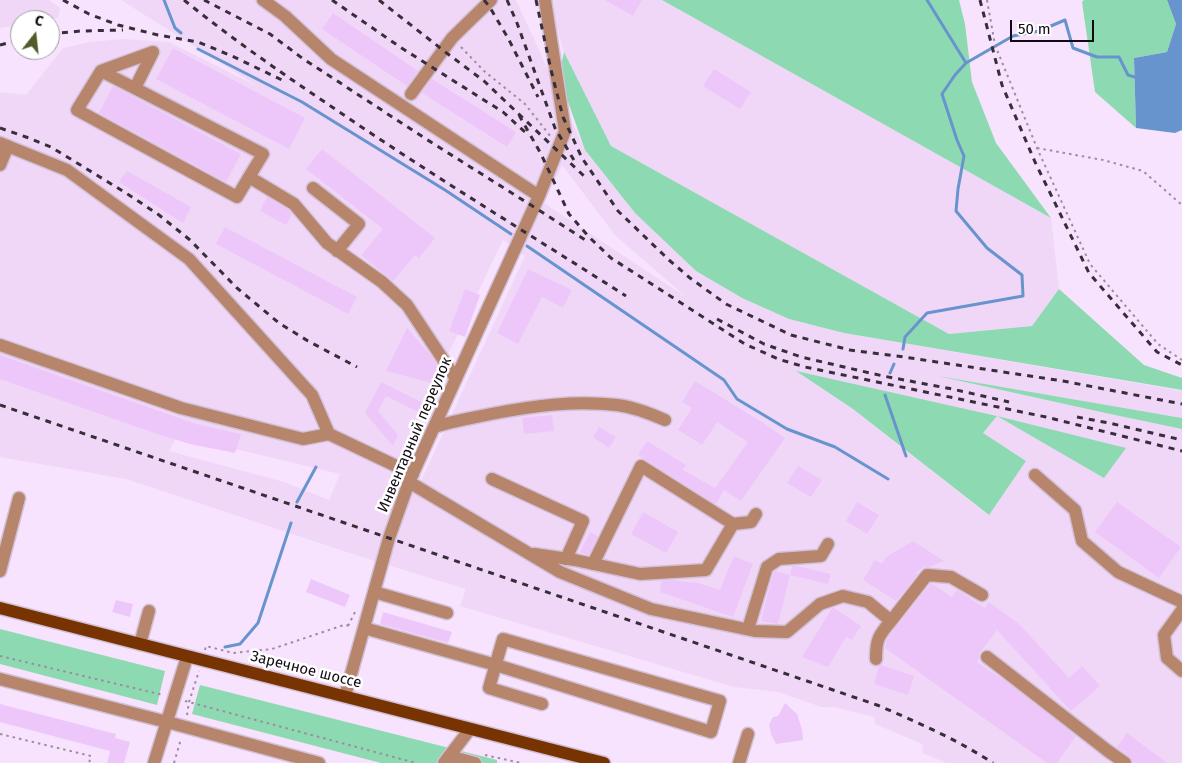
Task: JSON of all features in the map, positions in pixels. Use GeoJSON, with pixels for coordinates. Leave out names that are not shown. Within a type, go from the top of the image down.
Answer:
{"type":"FeatureCollection","features":[{"type":"Feature","properties":{"kind":"main road","name":"Заречное шоссе"},"geometry":{"type":"LineString","coordinates":[[0,608],[604,763]]}},
{"type":"Feature","properties":{"kind":"street"},"geometry":{"type":"LineString","coordinates":[[263,0],[286,16],[330,59],[539,196]]}},
{"type":"Feature","properties":{"kind":"street"},"geometry":{"type":"LineString","coordinates":[[411,94],[452,38],[491,0]]}},
{"type":"Feature","properties":{"kind":"street","name":"Инвентарный переулок"},"geometry":{"type":"LineString","coordinates":[[345,696],[389,538],[411,478],[539,196],[565,131],[545,0]]}},
{"type":"Feature","properties":{"kind":"street"},"geometry":{"type":"LineString","coordinates":[[101,70],[135,88],[263,154],[238,197],[78,110],[101,70],[153,52],[135,88]]}},
{"type":"Feature","properties":{"kind":"street"},"geometry":{"type":"LineString","coordinates":[[0,165],[4,145],[68,170],[189,259],[312,394],[329,434],[411,478],[527,553],[560,572],[651,609],[754,631],[787,632],[820,604],[843,596],[868,602],[891,621]]}},
{"type":"Feature","properties":{"kind":"street"},"geometry":{"type":"LineString","coordinates":[[249,177],[294,204],[327,243],[382,282],[407,305],[456,379]]}},
{"type":"Feature","properties":{"kind":"street"},"geometry":{"type":"LineString","coordinates":[[312,188],[359,224],[337,251]]}},
{"type":"Feature","properties":{"kind":"street"},"geometry":{"type":"LineString","coordinates":[[0,345],[181,408],[303,439],[329,434]]}},
{"type":"Feature","properties":{"kind":"street"},"geometry":{"type":"LineString","coordinates":[[434,427],[529,407],[586,403],[618,405],[644,411],[664,420]]}},
{"type":"Feature","properties":{"kind":"street"},"geometry":{"type":"LineString","coordinates":[[593,564],[641,466],[733,524],[751,522],[756,514]]}},
{"type":"Feature","properties":{"kind":"street"},"geometry":{"type":"LineString","coordinates":[[1036,475],[1075,510],[1082,542],[1118,572],[1182,602]]}},
{"type":"Feature","properties":{"kind":"street"},"geometry":{"type":"LineString","coordinates":[[492,480],[582,521],[566,559]]}},
{"type":"Feature","properties":{"kind":"street"},"geometry":{"type":"LineString","coordinates":[[0,571],[19,498]]}},
{"type":"Feature","properties":{"kind":"street"},"geometry":{"type":"LineString","coordinates":[[527,553],[640,574],[706,570],[733,524]]}},
{"type":"Feature","properties":{"kind":"street"},"geometry":{"type":"LineString","coordinates":[[748,629],[767,566],[779,559],[820,556],[828,544]]}},
{"type":"Feature","properties":{"kind":"street"},"geometry":{"type":"LineString","coordinates":[[876,659],[876,645],[880,633],[927,575],[951,577],[982,595]]}},
{"type":"Feature","properties":{"kind":"street"},"geometry":{"type":"LineString","coordinates":[[374,592],[447,613]]}},
{"type":"Feature","properties":{"kind":"street"},"geometry":{"type":"LineString","coordinates":[[1182,610],[1164,635],[1167,658],[1182,671]]}},
{"type":"Feature","properties":{"kind":"street"},"geometry":{"type":"LineString","coordinates":[[140,644],[149,611]]}},
{"type":"Feature","properties":{"kind":"street"},"geometry":{"type":"LineString","coordinates":[[364,628],[496,665],[711,732],[720,701],[503,640],[496,665],[489,688],[542,704]]}},
{"type":"Feature","properties":{"kind":"street"},"geometry":{"type":"LineString","coordinates":[[154,763],[187,657]]}},
{"type":"Feature","properties":{"kind":"street"},"geometry":{"type":"LineString","coordinates":[[987,658],[1125,763]]}},
{"type":"Feature","properties":{"kind":"street"},"geometry":{"type":"LineString","coordinates":[[0,679],[319,763]]}},
{"type":"Feature","properties":{"kind":"street"},"geometry":{"type":"LineString","coordinates":[[470,729],[447,759],[475,763]]}},
{"type":"Feature","properties":{"kind":"street"},"geometry":{"type":"LineString","coordinates":[[739,763],[748,734]]}},
{"type":"Feature","properties":{"kind":"path"},"geometry":{"type":"LineString","coordinates":[[987,0],[995,45],[1037,148],[1090,264],[1158,344],[1182,360]]}},
{"type":"Feature","properties":{"kind":"path"},"geometry":{"type":"LineString","coordinates":[[452,38],[484,71],[525,104],[559,146]]}},
{"type":"Feature","properties":{"kind":"path"},"geometry":{"type":"LineString","coordinates":[[1037,148],[1103,160],[1143,171],[1182,205]]}},
{"type":"Feature","properties":{"kind":"path"},"geometry":{"type":"LineString","coordinates":[[0,656],[174,698],[415,763]]}},
{"type":"Feature","properties":{"kind":"path"},"geometry":{"type":"LineString","coordinates":[[0,734],[90,756],[89,763]]}},
{"type":"Feature","properties":{"kind":"shaded area"},"geometry":{"type":"Polygon","coordinates":[[[0,0],[49,0],[60,8],[60,10],[10,10],[10,26],[0,28],[0,0]]]}},
{"type":"Feature","properties":{"kind":"shaded area"},"geometry":{"type":"Polygon","coordinates":[[[121,0],[516,0],[585,150],[635,213],[696,271],[742,298],[789,319],[844,333],[1182,391],[1182,418],[953,379],[1182,429],[1182,763],[947,763],[922,753],[923,745],[920,743],[875,724],[874,717],[834,707],[821,707],[779,692],[734,687],[460,606],[466,589],[365,558],[126,479],[0,457],[0,92],[26,95],[54,60],[60,60],[60,52],[63,48],[90,42],[123,39],[169,42],[259,87],[121,0]],[[562,165],[544,203],[686,297],[615,235],[562,165]],[[503,240],[429,394],[391,488],[415,494],[525,256],[503,240]],[[798,372],[853,409],[988,515],[1026,461],[982,433],[997,416],[798,372]],[[177,435],[169,451],[284,482],[329,500],[340,474],[177,435]]]}},
{"type":"Feature","properties":{"kind":"shaded area"},"geometry":{"type":"Polygon","coordinates":[[[548,0],[662,0],[1051,218],[1059,289],[1032,326],[949,334],[611,146],[564,52],[548,0]]]}},
{"type":"Feature","properties":{"kind":"green space"},"geometry":{"type":"Polygon","coordinates":[[[662,0],[959,0],[965,24],[972,82],[996,143],[1051,218],[662,0]]]}},
{"type":"Feature","properties":{"kind":"green space"},"geometry":{"type":"Polygon","coordinates":[[[1084,0],[1167,0],[1176,24],[1167,52],[1134,58],[1136,128],[1095,92],[1082,2],[1084,0]]]}},
{"type":"Feature","properties":{"kind":"green space"},"geometry":{"type":"Polygon","coordinates":[[[564,52],[611,146],[949,334],[1032,326],[1059,289],[1144,365],[1182,378],[1182,390],[844,333],[789,319],[742,298],[696,271],[635,213],[585,150],[559,76],[564,52]]]}},
{"type":"Feature","properties":{"kind":"green space"},"geometry":{"type":"Polygon","coordinates":[[[796,371],[997,416],[983,433],[1026,461],[989,515],[853,409],[796,371]]]}},
{"type":"Feature","properties":{"kind":"green space"},"geometry":{"type":"Polygon","coordinates":[[[938,376],[1182,418],[1182,429],[1110,414],[938,376]]]}},
{"type":"Feature","properties":{"kind":"green space"},"geometry":{"type":"Polygon","coordinates":[[[997,416],[1126,448],[1104,478],[997,416]]]}},
{"type":"Feature","properties":{"kind":"green space"},"geometry":{"type":"Polygon","coordinates":[[[0,629],[165,671],[157,705],[0,664],[0,629]]]}},
{"type":"Feature","properties":{"kind":"green space"},"geometry":{"type":"Polygon","coordinates":[[[200,685],[497,760],[497,763],[381,763],[192,714],[200,685]]]}},
{"type":"Feature","properties":{"kind":"water"},"geometry":{"type":"Polygon","coordinates":[[[1167,0],[1182,0],[1182,130],[1175,133],[1136,128],[1134,58],[1167,52],[1176,24],[1167,0]]]}},
{"type":"Feature","properties":{"kind":"building"},"geometry":{"type":"Polygon","coordinates":[[[605,0],[642,0],[633,16],[605,0]]]}},
{"type":"Feature","properties":{"kind":"building"},"geometry":{"type":"Polygon","coordinates":[[[333,13],[418,71],[407,86],[322,29],[333,13]]]}},
{"type":"Feature","properties":{"kind":"building"},"geometry":{"type":"Polygon","coordinates":[[[173,48],[305,118],[289,149],[156,79],[173,48]]]}},
{"type":"Feature","properties":{"kind":"building"},"geometry":{"type":"Polygon","coordinates":[[[714,69],[751,92],[740,109],[703,86],[714,69]]]}},
{"type":"Feature","properties":{"kind":"building"},"geometry":{"type":"Polygon","coordinates":[[[432,79],[516,132],[507,147],[422,93],[432,79]]]}},
{"type":"Feature","properties":{"kind":"building"},"geometry":{"type":"Polygon","coordinates":[[[113,86],[241,154],[226,182],[99,113],[113,86]]]}},
{"type":"Feature","properties":{"kind":"building"},"geometry":{"type":"Polygon","coordinates":[[[322,149],[435,238],[419,258],[415,255],[393,281],[361,255],[383,229],[306,169],[322,149]]]}},
{"type":"Feature","properties":{"kind":"building"},"geometry":{"type":"Polygon","coordinates":[[[127,171],[191,207],[183,223],[119,182],[127,171]]]}},
{"type":"Feature","properties":{"kind":"building"},"geometry":{"type":"Polygon","coordinates":[[[267,197],[289,210],[292,214],[286,225],[260,211],[267,197]]]}},
{"type":"Feature","properties":{"kind":"building"},"geometry":{"type":"Polygon","coordinates":[[[225,227],[357,297],[348,314],[216,244],[225,227]]]}},
{"type":"Feature","properties":{"kind":"building"},"geometry":{"type":"Polygon","coordinates":[[[528,269],[572,290],[563,308],[542,297],[518,344],[497,333],[528,269]]]}},
{"type":"Feature","properties":{"kind":"building"},"geometry":{"type":"Polygon","coordinates":[[[465,289],[480,295],[465,337],[449,331],[465,289]]]}},
{"type":"Feature","properties":{"kind":"building"},"geometry":{"type":"Polygon","coordinates":[[[407,328],[432,357],[440,370],[436,384],[386,371],[407,328]]]}},
{"type":"Feature","properties":{"kind":"building"},"geometry":{"type":"Polygon","coordinates":[[[0,355],[196,424],[241,434],[235,453],[190,444],[160,435],[0,379],[0,355]]]}},
{"type":"Feature","properties":{"kind":"building"},"geometry":{"type":"Polygon","coordinates":[[[695,381],[785,438],[741,501],[724,490],[716,504],[638,455],[647,441],[686,465],[683,470],[715,488],[748,442],[717,422],[702,445],[678,430],[692,408],[682,402],[695,381]]]}},
{"type":"Feature","properties":{"kind":"building"},"geometry":{"type":"Polygon","coordinates":[[[381,382],[427,405],[422,414],[386,396],[378,411],[398,435],[393,446],[365,413],[381,382]]]}},
{"type":"Feature","properties":{"kind":"building"},"geometry":{"type":"Polygon","coordinates":[[[552,415],[554,431],[524,434],[522,418],[552,415]]]}},
{"type":"Feature","properties":{"kind":"building"},"geometry":{"type":"Polygon","coordinates":[[[599,427],[616,437],[609,448],[593,437],[599,427]]]}},
{"type":"Feature","properties":{"kind":"building"},"geometry":{"type":"Polygon","coordinates":[[[798,466],[822,480],[811,497],[787,483],[798,466]]]}},
{"type":"Feature","properties":{"kind":"building"},"geometry":{"type":"Polygon","coordinates":[[[857,502],[879,515],[867,534],[846,521],[857,502]]]}},
{"type":"Feature","properties":{"kind":"building"},"geometry":{"type":"Polygon","coordinates":[[[1117,502],[1181,547],[1159,578],[1095,532],[1117,502]]]}},
{"type":"Feature","properties":{"kind":"building"},"geometry":{"type":"Polygon","coordinates":[[[643,512],[678,532],[666,553],[631,534],[643,512]]]}},
{"type":"Feature","properties":{"kind":"building"},"geometry":{"type":"Polygon","coordinates":[[[590,532],[598,536],[589,555],[580,552],[590,532]]]}},
{"type":"Feature","properties":{"kind":"building"},"geometry":{"type":"Polygon","coordinates":[[[913,541],[944,561],[924,567],[916,573],[918,574],[896,601],[863,580],[875,560],[882,564],[886,557],[913,541]]]}},
{"type":"Feature","properties":{"kind":"building"},"geometry":{"type":"Polygon","coordinates":[[[734,556],[753,564],[733,617],[660,592],[661,581],[671,580],[698,583],[720,590],[734,556]]]}},
{"type":"Feature","properties":{"kind":"building"},"geometry":{"type":"Polygon","coordinates":[[[792,566],[831,574],[828,584],[790,575],[792,566]]]}},
{"type":"Feature","properties":{"kind":"building"},"geometry":{"type":"Polygon","coordinates":[[[776,571],[790,575],[778,624],[761,621],[770,585],[776,571]]]}},
{"type":"Feature","properties":{"kind":"building"},"geometry":{"type":"Polygon","coordinates":[[[311,579],[350,595],[345,607],[306,592],[311,579]]]}},
{"type":"Feature","properties":{"kind":"building"},"geometry":{"type":"Polygon","coordinates":[[[931,583],[952,597],[957,590],[985,608],[989,602],[1019,624],[1069,678],[1082,666],[1100,686],[1071,711],[997,630],[979,654],[977,662],[1008,683],[1076,736],[1057,763],[1047,763],[885,648],[890,635],[931,583]]]}},
{"type":"Feature","properties":{"kind":"building"},"geometry":{"type":"Polygon","coordinates":[[[116,600],[133,604],[130,617],[112,612],[116,600]]]}},
{"type":"Feature","properties":{"kind":"building"},"geometry":{"type":"Polygon","coordinates":[[[832,608],[861,626],[852,640],[846,637],[828,667],[802,657],[832,608]]]}},
{"type":"Feature","properties":{"kind":"building"},"geometry":{"type":"Polygon","coordinates":[[[383,612],[452,632],[448,643],[380,624],[383,612]]]}},
{"type":"Feature","properties":{"kind":"building"},"geometry":{"type":"Polygon","coordinates":[[[881,665],[914,676],[908,695],[874,684],[879,666],[881,665]]]}},
{"type":"Feature","properties":{"kind":"building"},"geometry":{"type":"Polygon","coordinates":[[[785,703],[797,714],[803,740],[776,744],[769,725],[773,717],[778,716],[785,703]]]}},
{"type":"Feature","properties":{"kind":"building"},"geometry":{"type":"Polygon","coordinates":[[[0,704],[116,734],[115,738],[130,742],[124,763],[107,763],[110,751],[0,722],[0,704]]]}},
{"type":"Feature","properties":{"kind":"building"},"geometry":{"type":"Polygon","coordinates":[[[1127,733],[1167,763],[1133,763],[1130,757],[1117,747],[1127,733]]]}},
{"type":"Feature","properties":{"kind":"waterway"},"geometry":{"type":"LineString","coordinates":[[164,0],[175,28],[181,33]]}},
{"type":"Feature","properties":{"kind":"waterway"},"geometry":{"type":"LineString","coordinates":[[927,0],[966,63],[1013,36],[1039,31],[1065,20],[1073,48],[1097,57],[1119,57],[1128,75],[1138,78]]}},
{"type":"Feature","properties":{"kind":"waterway"},"geometry":{"type":"LineString","coordinates":[[198,49],[302,102],[445,190],[511,234]]}},
{"type":"Feature","properties":{"kind":"waterway"},"geometry":{"type":"LineString","coordinates":[[903,349],[905,337],[927,313],[1023,296],[1022,275],[987,248],[956,211],[964,156],[942,94],[966,63]]}},
{"type":"Feature","properties":{"kind":"waterway"},"geometry":{"type":"LineString","coordinates":[[527,246],[724,380],[737,399],[787,429],[835,447],[888,479]]}},
{"type":"Feature","properties":{"kind":"waterway"},"geometry":{"type":"LineString","coordinates":[[890,373],[894,364]]}},
{"type":"Feature","properties":{"kind":"waterway"},"geometry":{"type":"LineString","coordinates":[[885,395],[906,456]]}},
{"type":"Feature","properties":{"kind":"waterway"},"geometry":{"type":"LineString","coordinates":[[297,502],[316,467]]}},
{"type":"Feature","properties":{"kind":"waterway"},"geometry":{"type":"LineString","coordinates":[[225,647],[240,644],[258,623],[291,523]]}},
{"type":"Feature","properties":{"kind":"railway"},"geometry":{"type":"LineString","coordinates":[[63,0],[89,14],[118,25],[198,42],[282,80]]}},
{"type":"Feature","properties":{"kind":"railway"},"geometry":{"type":"LineString","coordinates":[[184,0],[296,83],[443,180],[626,296]]}},
{"type":"Feature","properties":{"kind":"railway"},"geometry":{"type":"LineString","coordinates":[[204,0],[270,34],[302,58],[426,139],[587,241]]}},
{"type":"Feature","properties":{"kind":"railway"},"geometry":{"type":"LineString","coordinates":[[332,0],[400,47],[503,112],[525,132]]}},
{"type":"Feature","properties":{"kind":"railway"},"geometry":{"type":"LineString","coordinates":[[379,0],[484,81],[584,176]]}},
{"type":"Feature","properties":{"kind":"railway"},"geometry":{"type":"LineString","coordinates":[[484,0],[508,38],[538,97]]}},
{"type":"Feature","properties":{"kind":"railway"},"geometry":{"type":"LineString","coordinates":[[507,0],[555,128],[575,162]]}},
{"type":"Feature","properties":{"kind":"railway"},"geometry":{"type":"LineString","coordinates":[[536,0],[563,117],[582,158],[618,211],[669,260],[726,304],[791,335],[850,350],[1063,381],[1182,404]]}},
{"type":"Feature","properties":{"kind":"railway"},"geometry":{"type":"LineString","coordinates":[[980,0],[1002,85],[1035,162],[1089,273],[1157,352],[1182,365]]}},
{"type":"Feature","properties":{"kind":"railway"},"geometry":{"type":"LineString","coordinates":[[60,33],[123,30]]}},
{"type":"Feature","properties":{"kind":"railway"},"geometry":{"type":"LineString","coordinates":[[0,45],[10,42]]}},
{"type":"Feature","properties":{"kind":"railway"},"geometry":{"type":"LineString","coordinates":[[519,115],[541,154],[569,214],[589,237],[611,258],[745,344],[778,359],[805,367],[1046,417],[1182,451]]}},
{"type":"Feature","properties":{"kind":"railway"},"geometry":{"type":"LineString","coordinates":[[0,128],[51,147],[159,215],[190,240],[237,288],[279,323],[357,367]]}},
{"type":"Feature","properties":{"kind":"railway"},"geometry":{"type":"LineString","coordinates":[[717,319],[764,344],[801,357],[1009,402]]}},
{"type":"Feature","properties":{"kind":"railway"},"geometry":{"type":"LineString","coordinates":[[0,405],[877,705],[922,724],[993,763]]}},
{"type":"Feature","properties":{"kind":"railway"},"geometry":{"type":"LineString","coordinates":[[1077,417],[1182,440]]}}]}
